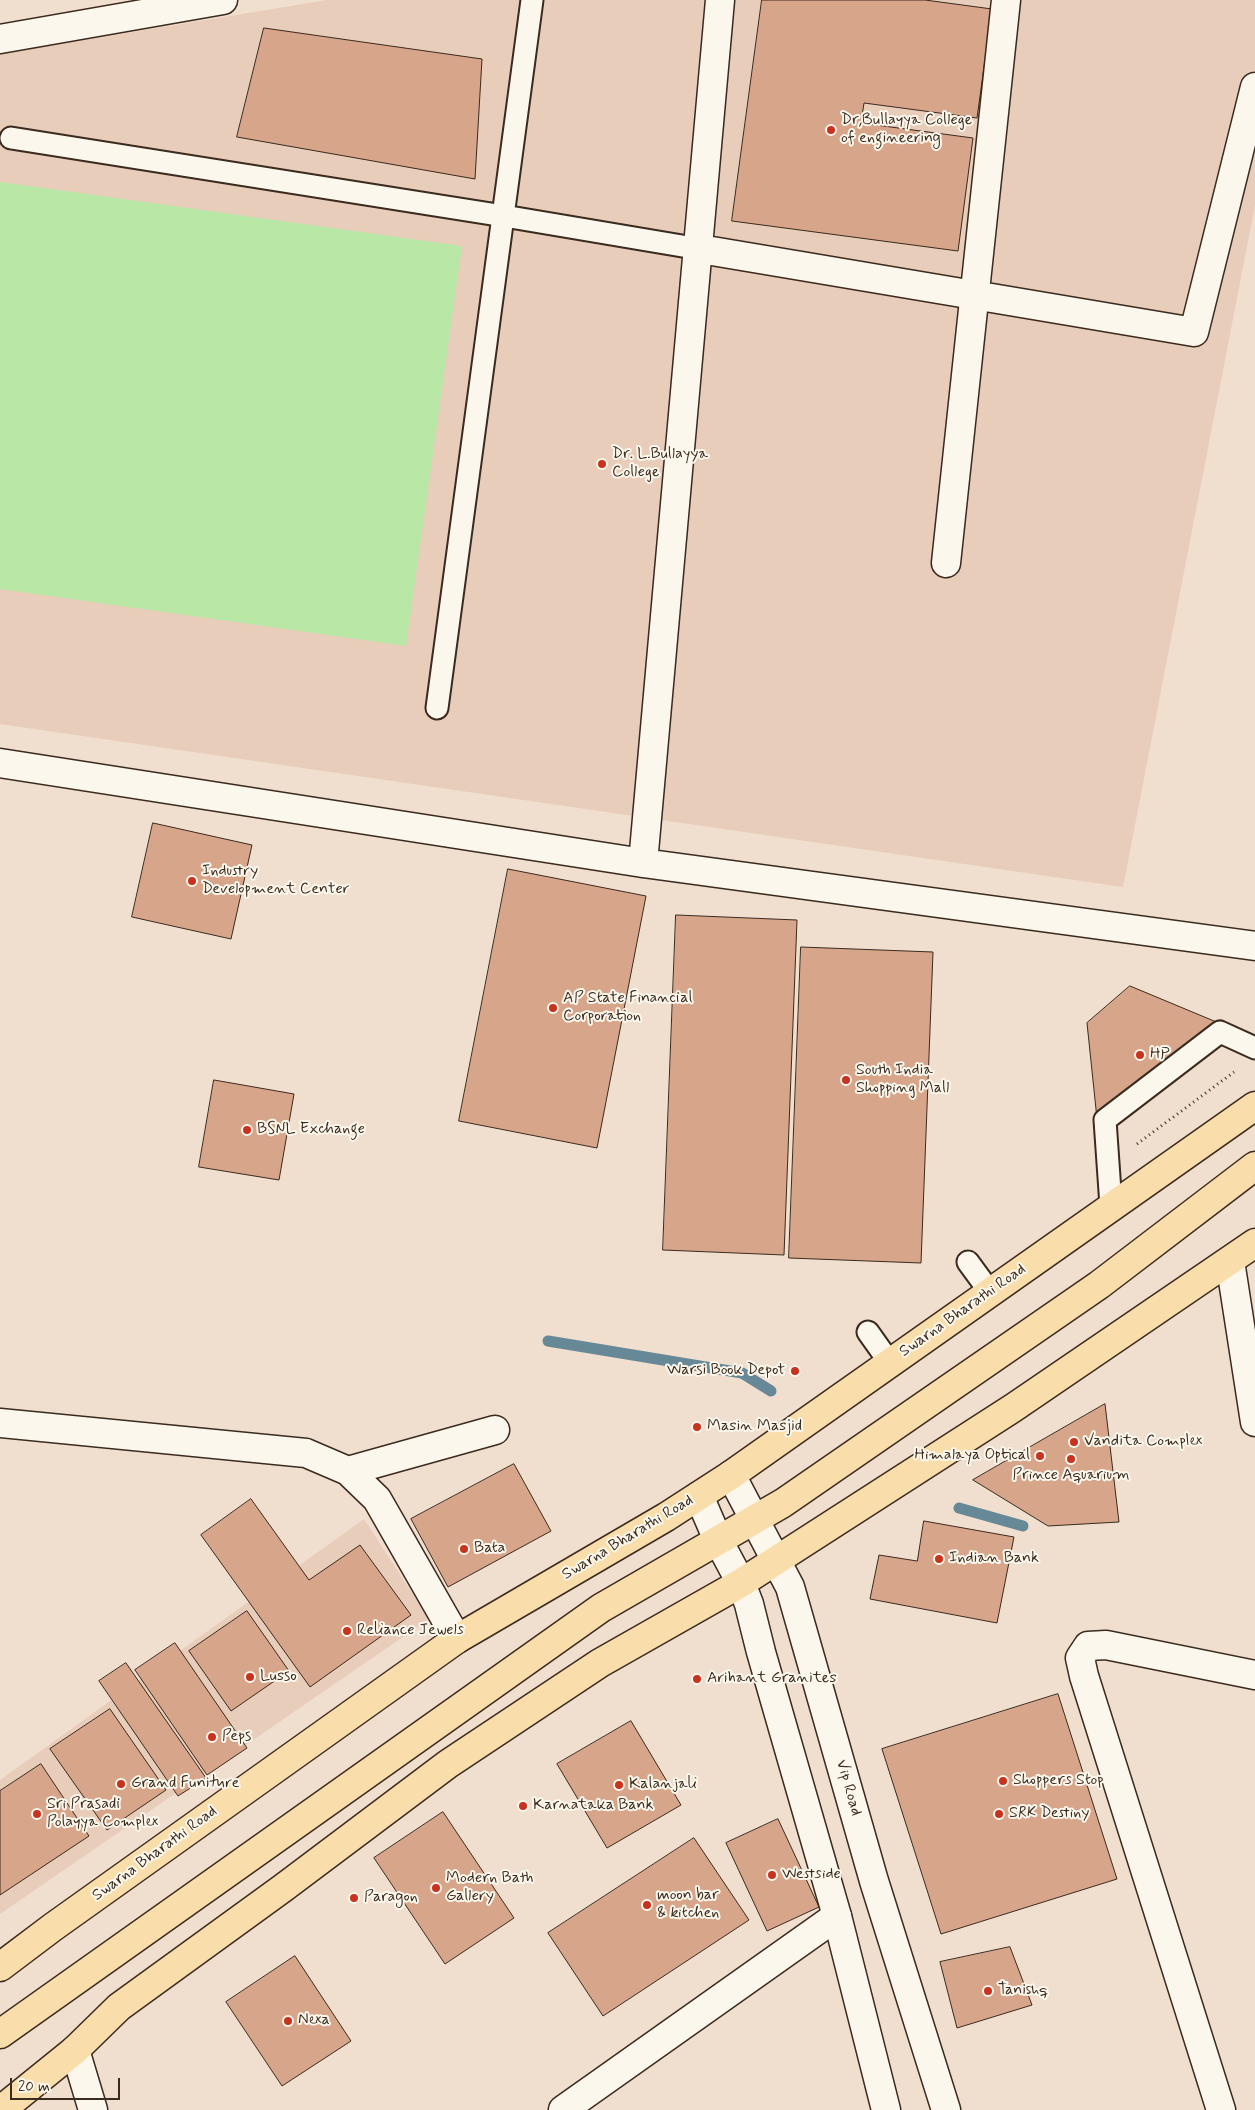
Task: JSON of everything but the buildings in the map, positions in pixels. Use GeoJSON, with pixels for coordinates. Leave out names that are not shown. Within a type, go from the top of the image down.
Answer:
{"type":"FeatureCollection","features":[{"type":"Feature","properties":{"kind":"main road","name":"Swarna Bharathi Road"},"geometry":{"type":"LineString","coordinates":[[0,1967],[53,1927],[457,1639],[699,1496],[731,1475],[1255,1106]]}},
{"type":"Feature","properties":{"kind":"main road"},"geometry":{"type":"LineString","coordinates":[[0,2034],[601,1608],[783,1502],[1100,1285],[1255,1166]]}},
{"type":"Feature","properties":{"kind":"main road"},"geometry":{"type":"LineString","coordinates":[[1,2110],[75,2050],[120,2007],[448,1764],[600,1663],[742,1583],[1013,1408],[1255,1243]]}},
{"type":"Feature","properties":{"kind":"street"},"geometry":{"type":"LineString","coordinates":[[0,39],[223,0]]}},
{"type":"Feature","properties":{"kind":"street"},"geometry":{"type":"LineString","coordinates":[[644,863],[700,249],[720,0]]}},
{"type":"Feature","properties":{"kind":"street"},"geometry":{"type":"LineString","coordinates":[[946,563],[1006,0]]}},
{"type":"Feature","properties":{"kind":"street"},"geometry":{"type":"LineString","coordinates":[[700,249],[1194,332],[1255,87]]}},
{"type":"Feature","properties":{"kind":"street"},"geometry":{"type":"LineString","coordinates":[[0,763],[644,863],[1255,946]]}},
{"type":"Feature","properties":{"kind":"street"},"geometry":{"type":"LineString","coordinates":[[1230,1261],[1255,1422]]}},
{"type":"Feature","properties":{"kind":"street"},"geometry":{"type":"LineString","coordinates":[[0,1423],[306,1453],[348,1471],[377,1499],[457,1639]]}},
{"type":"Feature","properties":{"kind":"street"},"geometry":{"type":"LineString","coordinates":[[348,1471],[495,1430]]}},
{"type":"Feature","properties":{"kind":"street","name":"Vip Road"},"geometry":{"type":"LineString","coordinates":[[731,1475],[790,1587],[874,1881],[946,2110]]}},
{"type":"Feature","properties":{"kind":"street"},"geometry":{"type":"LineString","coordinates":[[699,1496],[718,1540],[742,1583],[749,1604],[837,1916],[886,2110]]}},
{"type":"Feature","properties":{"kind":"street"},"geometry":{"type":"LineString","coordinates":[[1221,2110],[1084,1676],[1080,1658],[1088,1646],[1106,1646],[1255,1675]]}},
{"type":"Feature","properties":{"kind":"street"},"geometry":{"type":"LineString","coordinates":[[563,2110],[837,1916]]}},
{"type":"Feature","properties":{"kind":"street"},"geometry":{"type":"LineString","coordinates":[[75,2050],[93,2110]]}},
{"type":"Feature","properties":{"kind":"lane"},"geometry":{"type":"LineString","coordinates":[[437,708],[532,0]]}},
{"type":"Feature","properties":{"kind":"lane"},"geometry":{"type":"LineString","coordinates":[[11,138],[700,249]]}},
{"type":"Feature","properties":{"kind":"lane"},"geometry":{"type":"LineString","coordinates":[[1112,1206],[1105,1120],[1220,1032],[1255,1048]]}},
{"type":"Feature","properties":{"kind":"lane"},"geometry":{"type":"LineString","coordinates":[[968,1262],[990,1292]]}},
{"type":"Feature","properties":{"kind":"lane"},"geometry":{"type":"LineString","coordinates":[[868,1332],[890,1363]]}},
{"type":"Feature","properties":{"kind":"shaded area","name":"Dr. L.Bullayya College"},"geometry":{"type":"Polygon","coordinates":[[[327,0],[1255,0],[1255,205],[1123,887],[0,724],[0,54],[327,0]]]}},
{"type":"Feature","properties":{"kind":"shaded area"},"geometry":{"type":"Polygon","coordinates":[[[364,1519],[429,1619],[0,1914],[0,1780],[364,1519]]]}},
{"type":"Feature","properties":{"kind":"green space"},"geometry":{"type":"Polygon","coordinates":[[[0,182],[462,246],[406,646],[0,589],[0,182]]]}},
{"type":"Feature","properties":{"kind":"waterway"},"geometry":{"type":"LineString","coordinates":[[548,1341],[742,1373],[771,1391]]}},
{"type":"Feature","properties":{"kind":"waterway"},"geometry":{"type":"LineString","coordinates":[[959,1508],[1023,1526]]}},
{"type":"Feature","properties":{"kind":"place","name":"Dr,Bullayya College of engineering"},"geometry":{"type":"Point","coordinates":[831,130]}},
{"type":"Feature","properties":{"kind":"place","name":"Dr. L.Bullayya College"},"geometry":{"type":"Point","coordinates":[602,464]}},
{"type":"Feature","properties":{"kind":"place","name":"Industry Development Center"},"geometry":{"type":"Point","coordinates":[192,881]}},
{"type":"Feature","properties":{"kind":"place","name":"AP State Financial Corporation"},"geometry":{"type":"Point","coordinates":[553,1008]}},
{"type":"Feature","properties":{"kind":"place","name":"HP"},"geometry":{"type":"Point","coordinates":[1140,1055]}},
{"type":"Feature","properties":{"kind":"place","name":"South India Shopping Mall"},"geometry":{"type":"Point","coordinates":[846,1080]}},
{"type":"Feature","properties":{"kind":"place","name":"BSNL Exchange"},"geometry":{"type":"Point","coordinates":[247,1130]}},
{"type":"Feature","properties":{"kind":"place","name":"Warsi Book Depot"},"geometry":{"type":"Point","coordinates":[795,1371]}},
{"type":"Feature","properties":{"kind":"place","name":"Masin Masjid"},"geometry":{"type":"Point","coordinates":[697,1427]}},
{"type":"Feature","properties":{"kind":"place","name":"Vandita Complex"},"geometry":{"type":"Point","coordinates":[1074,1442]}},
{"type":"Feature","properties":{"kind":"place","name":"Himalaya Optical"},"geometry":{"type":"Point","coordinates":[1040,1456]}},
{"type":"Feature","properties":{"kind":"place","name":"Prince Aquarium"},"geometry":{"type":"Point","coordinates":[1071,1459]}},
{"type":"Feature","properties":{"kind":"place","name":"Bata"},"geometry":{"type":"Point","coordinates":[464,1549]}},
{"type":"Feature","properties":{"kind":"place","name":"Indian Bank"},"geometry":{"type":"Point","coordinates":[939,1559]}},
{"type":"Feature","properties":{"kind":"place","name":"Reliance Jewels"},"geometry":{"type":"Point","coordinates":[347,1631]}},
{"type":"Feature","properties":{"kind":"place","name":"Lusso"},"geometry":{"type":"Point","coordinates":[250,1677]}},
{"type":"Feature","properties":{"kind":"place","name":"Arihant Granites"},"geometry":{"type":"Point","coordinates":[697,1679]}},
{"type":"Feature","properties":{"kind":"place","name":"Peps"},"geometry":{"type":"Point","coordinates":[212,1737]}},
{"type":"Feature","properties":{"kind":"place","name":"Shoppers Stop"},"geometry":{"type":"Point","coordinates":[1003,1781]}},
{"type":"Feature","properties":{"kind":"place","name":"Grand Funiture"},"geometry":{"type":"Point","coordinates":[121,1784]}},
{"type":"Feature","properties":{"kind":"place","name":"Kalanjali"},"geometry":{"type":"Point","coordinates":[619,1785]}},
{"type":"Feature","properties":{"kind":"place","name":"Karnataka Bank"},"geometry":{"type":"Point","coordinates":[523,1806]}},
{"type":"Feature","properties":{"kind":"place","name":"Sri Prasadi Polayya Complex"},"geometry":{"type":"Point","coordinates":[37,1814]}},
{"type":"Feature","properties":{"kind":"place","name":"SRK Destiny"},"geometry":{"type":"Point","coordinates":[999,1814]}},
{"type":"Feature","properties":{"kind":"place","name":"Westside"},"geometry":{"type":"Point","coordinates":[772,1875]}},
{"type":"Feature","properties":{"kind":"place","name":"Modern Bath Gallery"},"geometry":{"type":"Point","coordinates":[436,1888]}},
{"type":"Feature","properties":{"kind":"place","name":"Paragon"},"geometry":{"type":"Point","coordinates":[354,1898]}},
{"type":"Feature","properties":{"kind":"place","name":"moon bar & kitchen"},"geometry":{"type":"Point","coordinates":[647,1905]}},
{"type":"Feature","properties":{"kind":"place","name":"Tanishq"},"geometry":{"type":"Point","coordinates":[988,1991]}},
{"type":"Feature","properties":{"kind":"place","name":"Nexa"},"geometry":{"type":"Point","coordinates":[288,2021]}}]}
